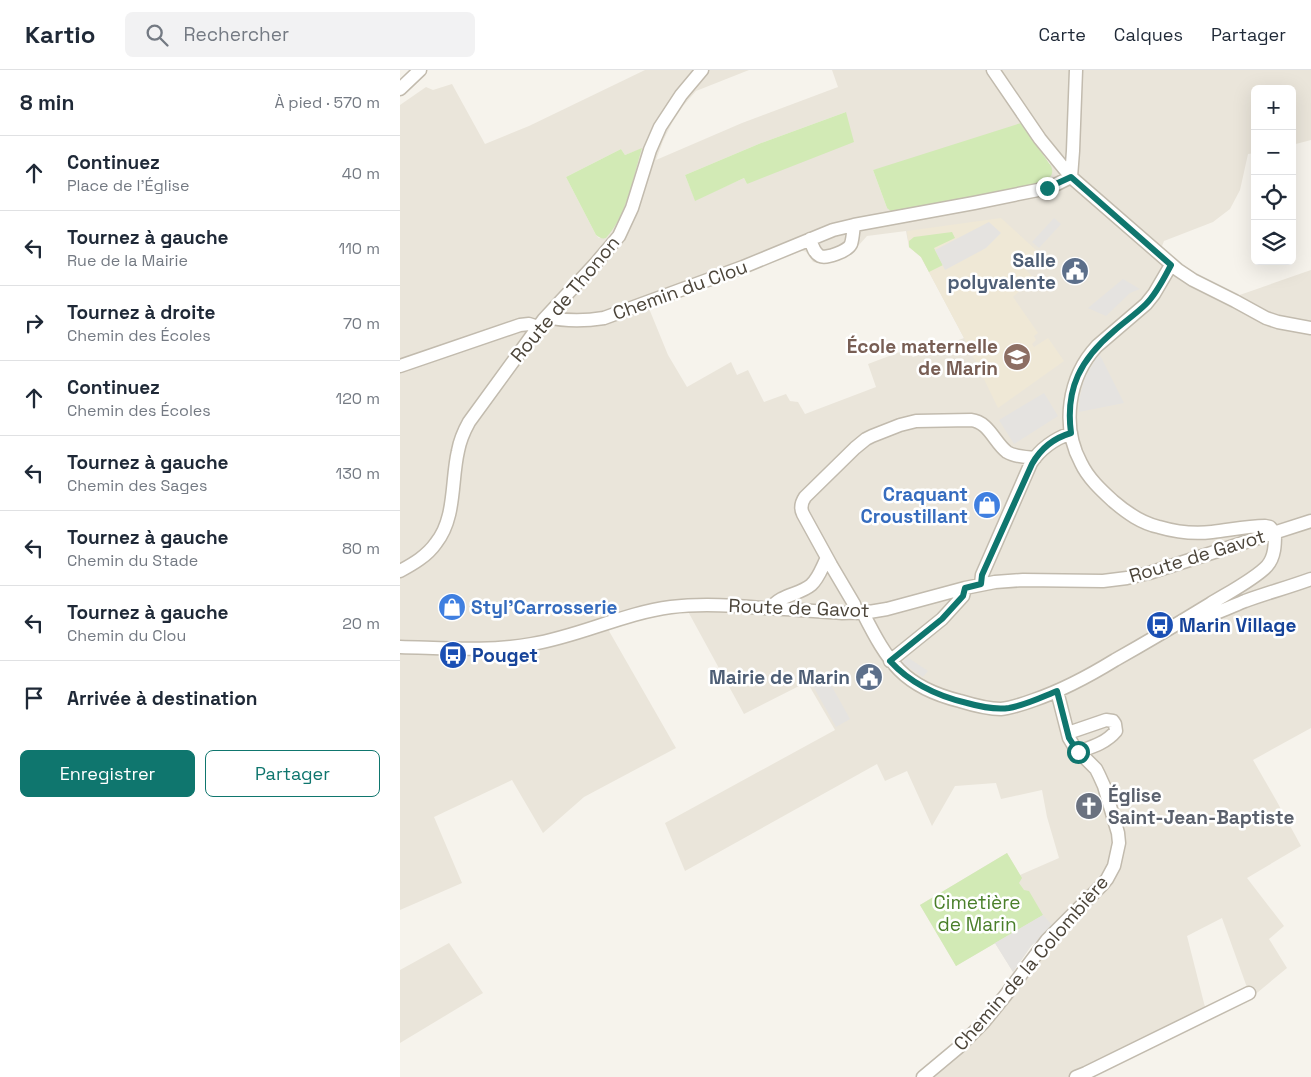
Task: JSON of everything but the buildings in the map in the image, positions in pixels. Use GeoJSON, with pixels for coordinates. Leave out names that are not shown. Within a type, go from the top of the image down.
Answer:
{"type":"FeatureCollection","features":[{"type":"Feature","properties":{"kind":"street"},"geometry":{"type":"LineString","coordinates":[[406,80],[420,70]]}},
{"type":"Feature","properties":{"kind":"street","name":"Route de Thonon"},"geometry":{"type":"LineString","coordinates":[[400,572],[429,552],[442,534],[449,514],[458,450],[464,431],[478,408],[538,327],[619,236],[632,208],[648,156],[660,127],[677,100],[702,70]]}},
{"type":"Feature","properties":{"kind":"street"},"geometry":{"type":"LineString","coordinates":[[992,70],[1040,139],[1071,177],[1171,265],[1193,280],[1266,318],[1311,328]]}},
{"type":"Feature","properties":{"kind":"street"},"geometry":{"type":"LineString","coordinates":[[1071,177],[1076,70]]}},
{"type":"Feature","properties":{"kind":"street","name":"Chemin du Clou"},"geometry":{"type":"LineString","coordinates":[[546,317],[584,320],[604,318],[750,264],[833,230],[854,224],[1038,190],[1055,185],[1071,177]]}},
{"type":"Feature","properties":{"kind":"street"},"geometry":{"type":"LineString","coordinates":[[810,239],[817,254],[824,257],[844,251],[852,241],[854,224]]}},
{"type":"Feature","properties":{"kind":"street"},"geometry":{"type":"LineString","coordinates":[[1035,458],[1007,452],[984,426],[976,420],[916,421],[872,436],[860,443],[805,497],[802,504],[803,514],[827,558],[890,661],[908,678],[928,690],[952,700],[986,708],[1001,709],[1015,707],[1057,691],[1184,620],[1267,566],[1272,556],[1275,533],[1270,527],[1206,532],[1168,529],[1149,524],[1126,512],[1097,485],[1085,471],[1076,455],[1069,416],[1070,403],[1075,384],[1083,366],[1090,354],[1104,340],[1146,304],[1171,265]]}},
{"type":"Feature","properties":{"kind":"street"},"geometry":{"type":"LineString","coordinates":[[400,366],[520,325],[528,324],[538,327]]}},
{"type":"Feature","properties":{"kind":"street"},"geometry":{"type":"LineString","coordinates":[[981,584],[981,578],[1028,469],[1035,458],[1051,442],[1071,433]]}},
{"type":"Feature","properties":{"kind":"street","name":"Route de Gavot"},"geometry":{"type":"LineString","coordinates":[[400,647],[498,648],[533,644],[672,607],[708,605],[860,613],[887,609],[981,584],[1009,580],[1090,581],[1121,579],[1143,574],[1311,521]]}},
{"type":"Feature","properties":{"kind":"street"},"geometry":{"type":"LineString","coordinates":[[771,608],[779,600],[812,584],[827,558]]}},
{"type":"Feature","properties":{"kind":"street"},"geometry":{"type":"LineString","coordinates":[[1184,620],[1200,619],[1248,600],[1311,579]]}},
{"type":"Feature","properties":{"kind":"street"},"geometry":{"type":"LineString","coordinates":[[890,661],[942,619],[963,596],[965,588]]}},
{"type":"Feature","properties":{"kind":"street"},"geometry":{"type":"LineString","coordinates":[[1057,691],[1068,733],[1078,752],[1098,745],[1113,734],[1116,731],[1116,724],[1106,720],[1068,733]]}},
{"type":"Feature","properties":{"kind":"street","name":"Chemin de la Colombière"},"geometry":{"type":"LineString","coordinates":[[931,1075],[983,1023],[1047,940],[1107,879],[1114,866],[1119,838],[1104,786],[1096,769],[1078,752]]}},
{"type":"Feature","properties":{"kind":"street"},"geometry":{"type":"LineString","coordinates":[[1076,1077],[1086,1074],[1249,994]]}},
{"type":"Feature","properties":{"kind":"shaded area"},"geometry":{"type":"Polygon","coordinates":[[[645,70],[749,70],[696,91],[672,123],[656,160],[742,123],[838,87],[832,70],[1311,70],[1311,140],[1296,144],[1296,85],[1251,85],[1251,154],[1248,154],[1240,190],[1230,209],[1213,222],[1164,241],[1159,254],[1231,298],[1311,270],[1311,728],[1253,760],[1301,846],[1247,878],[1284,926],[1269,939],[1287,968],[1252,997],[1222,918],[1187,936],[1207,1015],[1076,1077],[923,1077],[946,1059],[1047,940],[1041,938],[1036,940],[1013,972],[995,943],[956,966],[920,905],[1007,853],[1020,875],[1059,858],[1047,817],[1042,790],[1001,799],[996,783],[955,786],[932,826],[907,771],[885,781],[877,764],[685,871],[665,823],[835,730],[807,682],[744,714],[685,606],[605,624],[676,748],[584,797],[543,833],[512,780],[434,817],[462,883],[400,910],[400,105],[426,87],[433,90],[452,84],[485,144],[529,126],[645,70]],[[846,112],[761,143],[685,175],[695,200],[744,178],[747,184],[846,112]],[[621,149],[566,177],[599,238],[608,235],[619,218],[641,149],[625,155],[621,149]],[[1039,149],[873,170],[887,208],[1040,182],[1050,163],[1039,149]],[[906,231],[867,236],[850,255],[827,264],[813,262],[806,252],[798,249],[648,306],[668,355],[687,387],[731,362],[737,375],[748,370],[764,402],[786,394],[790,401],[798,402],[805,414],[876,387],[868,364],[905,350],[913,357],[964,338],[921,257],[909,247],[906,231]]]}},
{"type":"Feature","properties":{"kind":"shaded area"},"geometry":{"type":"Polygon","coordinates":[[[1001,218],[1037,251],[1023,267],[1034,278],[1013,297],[1038,333],[1034,336],[1036,340],[1032,344],[1034,347],[1048,338],[1064,361],[998,408],[964,338],[921,257],[909,247],[907,231],[1001,218]]]}},
{"type":"Feature","properties":{"kind":"shaded area"},"geometry":{"type":"Polygon","coordinates":[[[1054,218],[1061,224],[1039,248],[1032,242],[1054,218]]]}},
{"type":"Feature","properties":{"kind":"shaded area"},"geometry":{"type":"Polygon","coordinates":[[[989,222],[1001,233],[986,248],[945,270],[935,250],[989,222]]]}},
{"type":"Feature","properties":{"kind":"shaded area"},"geometry":{"type":"Polygon","coordinates":[[[1123,279],[1140,289],[1130,293],[1106,316],[1088,308],[1123,279]]]}},
{"type":"Feature","properties":{"kind":"shaded area"},"geometry":{"type":"Polygon","coordinates":[[[1099,353],[1124,403],[1079,412],[1079,401],[1084,380],[1099,353]]]}},
{"type":"Feature","properties":{"kind":"shaded area"},"geometry":{"type":"Polygon","coordinates":[[[1044,393],[1058,416],[1014,444],[999,420],[1044,393]]]}},
{"type":"Feature","properties":{"kind":"shaded area"},"geometry":{"type":"Polygon","coordinates":[[[907,657],[928,671],[923,677],[902,663],[907,657]]]}},
{"type":"Feature","properties":{"kind":"shaded area"},"geometry":{"type":"Polygon","coordinates":[[[826,676],[850,719],[836,727],[812,684],[826,676]]]}},
{"type":"Feature","properties":{"kind":"shaded area"},"geometry":{"type":"Polygon","coordinates":[[[1043,915],[1052,925],[1031,946],[1013,972],[995,943],[1043,915]]]}},
{"type":"Feature","properties":{"kind":"shaded area"},"geometry":{"type":"Polygon","coordinates":[[[449,943],[483,993],[400,1043],[400,970],[449,943]]]}},
{"type":"Feature","properties":{"kind":"green space"},"geometry":{"type":"Polygon","coordinates":[[[846,112],[854,142],[747,184],[744,178],[695,201],[685,175],[761,143],[846,112]]]}},
{"type":"Feature","properties":{"kind":"green space"},"geometry":{"type":"Polygon","coordinates":[[[1021,123],[1052,169],[1052,174],[1046,180],[1040,182],[1041,185],[892,212],[887,208],[873,170],[1021,123]]]}},
{"type":"Feature","properties":{"kind":"green space"},"geometry":{"type":"Polygon","coordinates":[[[642,148],[628,196],[619,218],[606,238],[600,238],[596,235],[566,177],[621,149],[625,155],[642,148]]]}},
{"type":"Feature","properties":{"kind":"green space"},"geometry":{"type":"Polygon","coordinates":[[[952,232],[955,238],[934,248],[943,265],[929,272],[921,257],[909,247],[909,241],[914,237],[952,232]]]}},
{"type":"Feature","properties":{"kind":"green space","name":"Cimetière de Marin"},"geometry":{"type":"Polygon","coordinates":[[[1007,853],[1022,878],[1019,883],[1024,890],[1029,891],[1043,915],[956,966],[920,905],[1007,853]]]}},
{"type":"Feature","properties":{"kind":"place","name":"Salle polyvalente"},"geometry":{"type":"Point","coordinates":[1075,271]}},
{"type":"Feature","properties":{"kind":"place","name":"École maternelle de Marin"},"geometry":{"type":"Point","coordinates":[1017,357]}},
{"type":"Feature","properties":{"kind":"place","name":"Craquant Croustillant"},"geometry":{"type":"Point","coordinates":[987,505]}},
{"type":"Feature","properties":{"kind":"place","name":"Styl'Carrosserie"},"geometry":{"type":"Point","coordinates":[452,607]}},
{"type":"Feature","properties":{"kind":"place","name":"Marin Village"},"geometry":{"type":"Point","coordinates":[1160,625]}},
{"type":"Feature","properties":{"kind":"place","name":"Pouget"},"geometry":{"type":"Point","coordinates":[453,655]}},
{"type":"Feature","properties":{"kind":"place","name":"Mairie de Marin"},"geometry":{"type":"Point","coordinates":[869,677]}},
{"type":"Feature","properties":{"kind":"place","name":"Église Saint-Jean-Baptiste"},"geometry":{"type":"Point","coordinates":[1089,806]}},
{"type":"Feature","properties":{"kind":"route"},"geometry":{"type":"LineString","coordinates":[[1047,188],[1071,177],[1171,265],[1146,304],[1090,354],[1079,374],[1072,393],[1069,416],[1071,433],[1051,442],[1040,452],[1028,469],[982,575],[981,584],[965,588],[963,596],[942,619],[890,661],[908,678],[928,690],[952,700],[986,708],[1001,709],[1015,707],[1057,691],[1069,738],[1078,752]]}}]}
